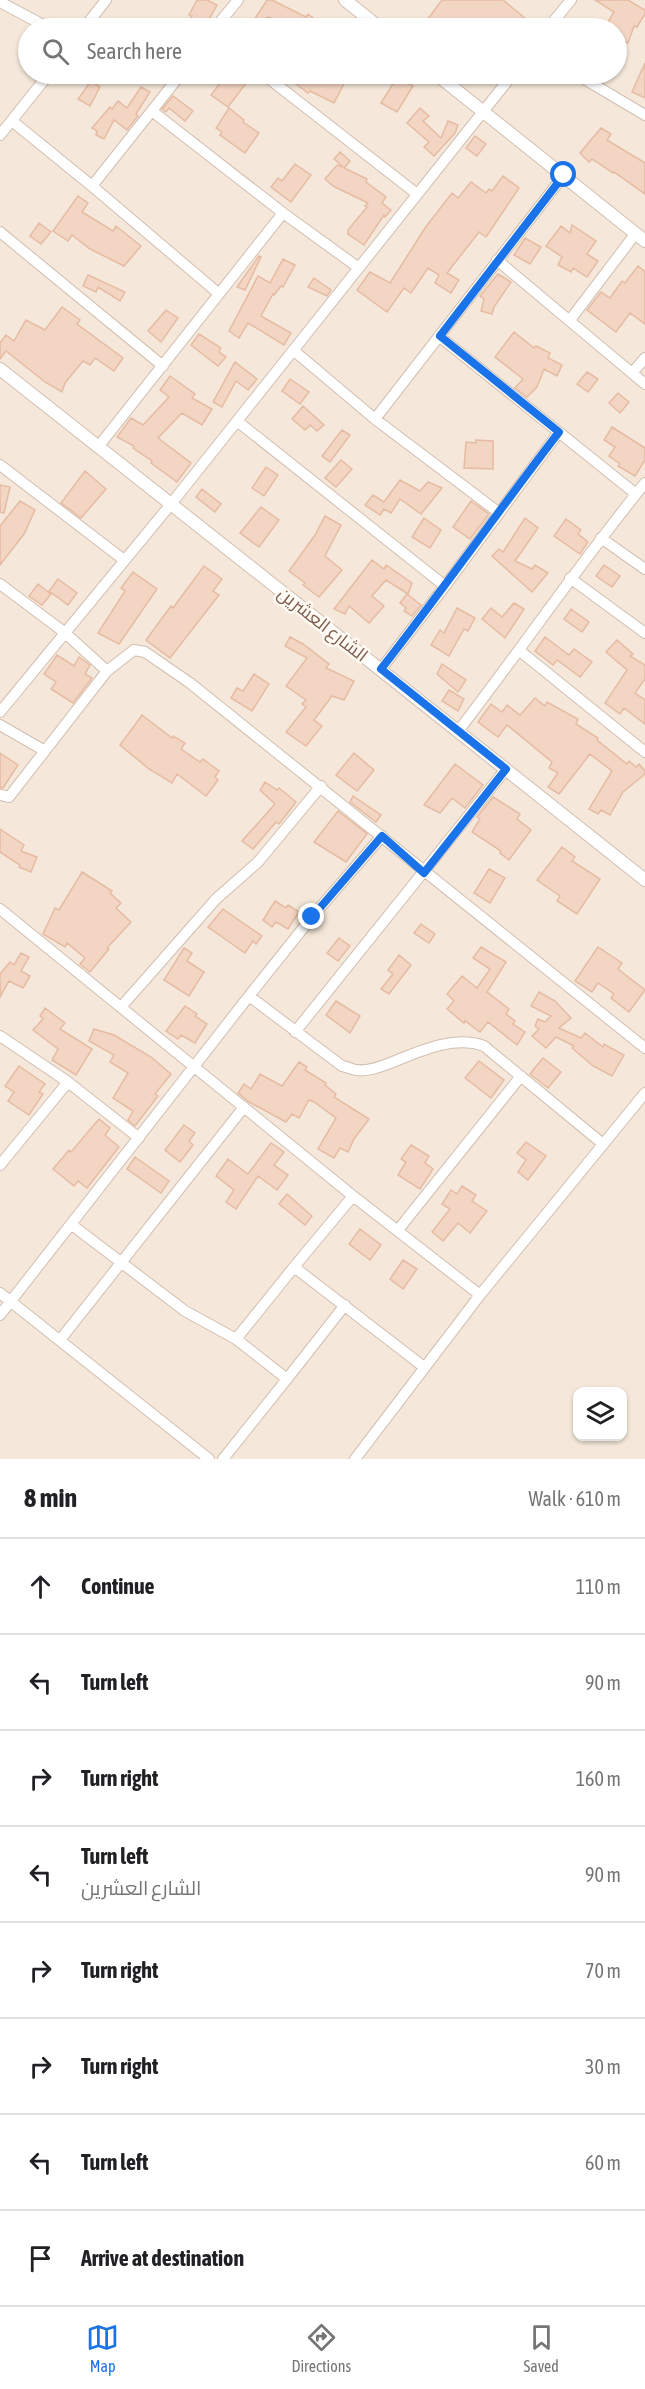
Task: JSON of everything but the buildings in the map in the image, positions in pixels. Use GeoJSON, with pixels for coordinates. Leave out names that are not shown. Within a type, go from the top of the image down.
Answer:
{"type":"FeatureCollection","features":[{"type":"Feature","properties":{"kind":"street"},"geometry":{"type":"LineString","coordinates":[[92,18],[106,0]]}},
{"type":"Feature","properties":{"kind":"street"},"geometry":{"type":"LineString","coordinates":[[223,18],[238,0]]}},
{"type":"Feature","properties":{"kind":"street"},"geometry":{"type":"LineString","coordinates":[[345,0],[368,18]]}},
{"type":"Feature","properties":{"kind":"street"},"geometry":{"type":"LineString","coordinates":[[556,18],[571,0]]}},
{"type":"Feature","properties":{"kind":"street"},"geometry":{"type":"LineString","coordinates":[[0,2],[30,18]]}},
{"type":"Feature","properties":{"kind":"street"},"geometry":{"type":"LineString","coordinates":[[0,135],[41,84]]}},
{"type":"Feature","properties":{"kind":"street"},"geometry":{"type":"LineString","coordinates":[[92,186],[173,84]]}},
{"type":"Feature","properties":{"kind":"street"},"geometry":{"type":"LineString","coordinates":[[276,84],[417,194]]}},
{"type":"Feature","properties":{"kind":"street"},"geometry":{"type":"LineString","coordinates":[[449,84],[640,237],[570,320]]}},
{"type":"Feature","properties":{"kind":"street"},"geometry":{"type":"LineString","coordinates":[[0,712],[171,504],[505,84]]}},
{"type":"Feature","properties":{"kind":"street"},"geometry":{"type":"LineString","coordinates":[[593,84],[645,115]]}},
{"type":"Feature","properties":{"kind":"street"},"geometry":{"type":"LineString","coordinates":[[152,111],[283,213],[359,267]]}},
{"type":"Feature","properties":{"kind":"street"},"geometry":{"type":"LineString","coordinates":[[12,121],[218,293]]}},
{"type":"Feature","properties":{"kind":"street"},"geometry":{"type":"LineString","coordinates":[[375,419],[564,175]]}},
{"type":"Feature","properties":{"kind":"street"},"geometry":{"type":"LineString","coordinates":[[98,447],[283,213]]}},
{"type":"Feature","properties":{"kind":"street"},"geometry":{"type":"LineString","coordinates":[[0,232],[163,366]]}},
{"type":"Feature","properties":{"kind":"street"},"geometry":{"type":"LineString","coordinates":[[497,260],[645,384]]}},
{"type":"Feature","properties":{"kind":"street"},"geometry":{"type":"LineString","coordinates":[[440,336],[636,494]]}},
{"type":"Feature","properties":{"kind":"street"},"geometry":{"type":"LineString","coordinates":[[293,350],[375,419],[498,512]]}},
{"type":"Feature","properties":{"kind":"street"},"geometry":{"type":"LineString","coordinates":[[632,373],[645,358]]}},
{"type":"Feature","properties":{"kind":"street","name":"الشارع العشرين"},"geometry":{"type":"LineString","coordinates":[[0,369],[459,730],[645,880]]}},
{"type":"Feature","properties":{"kind":"street"},"geometry":{"type":"LineString","coordinates":[[237,421],[445,586]]}},
{"type":"Feature","properties":{"kind":"street"},"geometry":{"type":"LineString","coordinates":[[381,669],[559,432]]}},
{"type":"Feature","properties":{"kind":"street"},"geometry":{"type":"LineString","coordinates":[[0,465],[124,560]]}},
{"type":"Feature","properties":{"kind":"street"},"geometry":{"type":"LineString","coordinates":[[459,730],[520,651],[570,578],[645,483]]}},
{"type":"Feature","properties":{"kind":"street"},"geometry":{"type":"LineString","coordinates":[[601,538],[645,569]]}},
{"type":"Feature","properties":{"kind":"street"},"geometry":{"type":"LineString","coordinates":[[570,578],[645,633]]}},
{"type":"Feature","properties":{"kind":"street"},"geometry":{"type":"LineString","coordinates":[[0,584],[64,632],[107,671]]}},
{"type":"Feature","properties":{"kind":"street"},"geometry":{"type":"LineString","coordinates":[[0,795],[9,797],[107,671],[134,650],[145,652],[190,683],[321,786],[424,873],[645,1048]]}},
{"type":"Feature","properties":{"kind":"street"},"geometry":{"type":"LineString","coordinates":[[520,651],[645,752]]}},
{"type":"Feature","properties":{"kind":"street"},"geometry":{"type":"LineString","coordinates":[[0,724],[45,751]]}},
{"type":"Feature","properties":{"kind":"street"},"geometry":{"type":"LineString","coordinates":[[295,1032],[506,769]]}},
{"type":"Feature","properties":{"kind":"street"},"geometry":{"type":"LineString","coordinates":[[121,1007],[216,899],[258,862],[321,786]]}},
{"type":"Feature","properties":{"kind":"street"},"geometry":{"type":"LineString","coordinates":[[0,1315],[312,917],[382,836]]}},
{"type":"Feature","properties":{"kind":"street"},"geometry":{"type":"LineString","coordinates":[[0,909],[353,1196],[480,1295]]}},
{"type":"Feature","properties":{"kind":"street"},"geometry":{"type":"LineString","coordinates":[[249,996],[342,1066],[357,1070],[381,1066],[433,1047],[474,1042],[484,1046],[603,1144]]}},
{"type":"Feature","properties":{"kind":"street"},"geometry":{"type":"LineString","coordinates":[[0,1036],[68,1082],[139,1138]]}},
{"type":"Feature","properties":{"kind":"street"},"geometry":{"type":"LineString","coordinates":[[398,1230],[520,1076]]}},
{"type":"Feature","properties":{"kind":"street"},"geometry":{"type":"LineString","coordinates":[[0,1165],[68,1082]]}},
{"type":"Feature","properties":{"kind":"street"},"geometry":{"type":"LineString","coordinates":[[355,1459],[480,1295],[645,1093]]}},
{"type":"Feature","properties":{"kind":"street"},"geometry":{"type":"LineString","coordinates":[[60,1340],[244,1107]]}},
{"type":"Feature","properties":{"kind":"street"},"geometry":{"type":"LineString","coordinates":[[236,1339],[353,1196]]}},
{"type":"Feature","properties":{"kind":"street"},"geometry":{"type":"LineString","coordinates":[[72,1225],[185,1311],[236,1339],[287,1379]]}},
{"type":"Feature","properties":{"kind":"street"},"geometry":{"type":"LineString","coordinates":[[294,1267],[424,1367]]}},
{"type":"Feature","properties":{"kind":"street"},"geometry":{"type":"LineString","coordinates":[[0,1293],[209,1459]]}},
{"type":"Feature","properties":{"kind":"street"},"geometry":{"type":"LineString","coordinates":[[223,1459],[345,1305]]}},
{"type":"Feature","properties":{"kind":"shaded area"},"geometry":{"type":"Polygon","coordinates":[[[0,0],[645,0],[645,1459],[0,1459],[0,0]]]}},
{"type":"Feature","properties":{"kind":"route"},"geometry":{"type":"LineString","coordinates":[[312,917],[382,836],[424,873],[506,769],[381,669],[559,432],[440,336],[564,175]]}}]}
